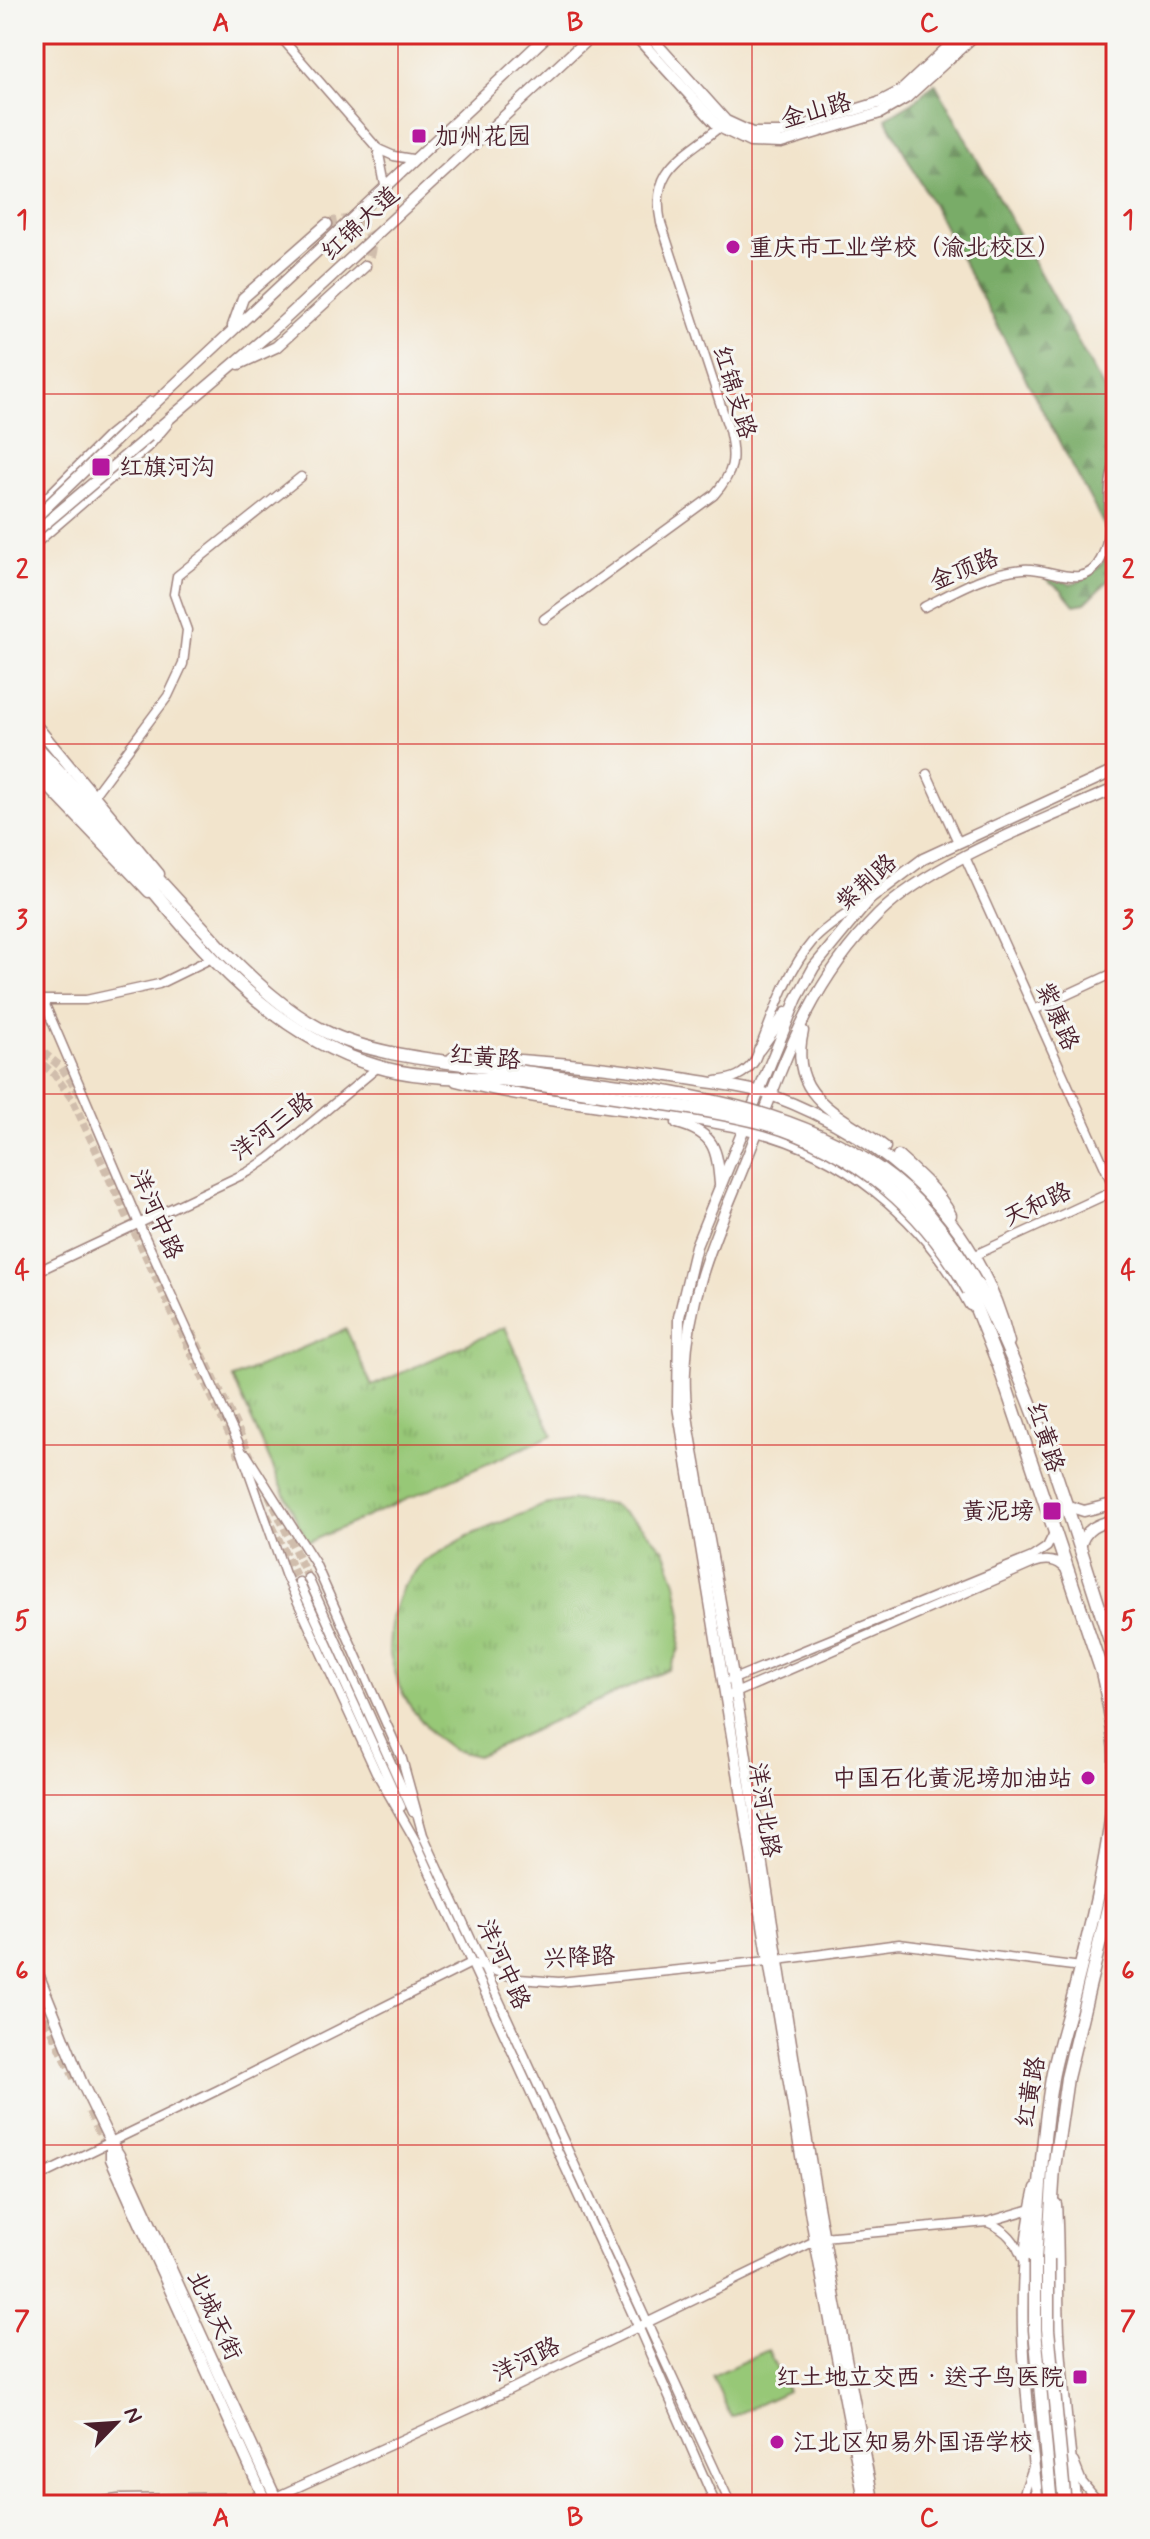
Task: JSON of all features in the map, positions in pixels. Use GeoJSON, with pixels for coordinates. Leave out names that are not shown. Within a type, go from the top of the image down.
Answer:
{"type":"FeatureCollection","features":[{"type":"Feature","properties":{"kind":"highway"},"geometry":{"type":"LineString","coordinates":[[34,744],[179,912]]}},
{"type":"Feature","properties":{"kind":"highway"},"geometry":{"type":"LineString","coordinates":[[34,758],[137,864]]}},
{"type":"Feature","properties":{"kind":"highway","name":"红黄路"},"geometry":{"type":"LineString","coordinates":[[179,912],[212,958],[245,991],[313,1041],[378,1067],[431,1075],[509,1075]]}},
{"type":"Feature","properties":{"kind":"highway","name":"红黄路"},"geometry":{"type":"LineString","coordinates":[[179,912],[255,981],[324,1031],[368,1047],[720,1113],[769,1125],[808,1140],[875,1178],[929,1230],[973,1288],[1013,1360],[1116,1659]]}},
{"type":"Feature","properties":{"kind":"highway","name":"红黄路"},"geometry":{"type":"LineString","coordinates":[[973,1288],[1102,1672],[1115,1755],[1113,1804],[1105,1852],[1081,1967],[1052,2076],[1047,2167],[1035,2260],[1035,2330],[1051,2505]]}},
{"type":"Feature","properties":{"kind":"highway","name":"红黄路"},"geometry":{"type":"LineString","coordinates":[[1047,2167],[1116,1875]]}},
{"type":"Feature","properties":{"kind":"highway","name":"红黄路"},"geometry":{"type":"LineString","coordinates":[[1035,2260],[1048,2329],[1065,2505]]}},
{"type":"Feature","properties":{"kind":"main road","name":"红锦大道"},"geometry":{"type":"LineString","coordinates":[[34,519],[412,159],[549,34]]}},
{"type":"Feature","properties":{"kind":"main road","name":"红锦大道"},"geometry":{"type":"LineString","coordinates":[[34,533],[270,333],[593,34]]}},
{"type":"Feature","properties":{"kind":"main road","name":"金山路"},"geometry":{"type":"LineString","coordinates":[[634,34],[722,124],[750,142],[781,143],[880,113],[906,98],[976,34]]}},
{"type":"Feature","properties":{"kind":"main road","name":"金山路"},"geometry":{"type":"LineString","coordinates":[[648,34],[722,124],[752,133],[780,133],[878,103],[901,91],[962,34]]}},
{"type":"Feature","properties":{"kind":"main road"},"geometry":{"type":"LineString","coordinates":[[231,331],[243,298],[327,224]]}},
{"type":"Feature","properties":{"kind":"main road"},"geometry":{"type":"LineString","coordinates":[[226,370],[276,347],[365,266]]}},
{"type":"Feature","properties":{"kind":"main road"},"geometry":{"type":"LineString","coordinates":[[34,723],[145,854],[179,912]]}},
{"type":"Feature","properties":{"kind":"main road","name":"紫荆路"},"geometry":{"type":"LineString","coordinates":[[744,1128],[797,998],[814,967],[870,899],[923,859],[1116,770]]}},
{"type":"Feature","properties":{"kind":"main road"},"geometry":{"type":"LineString","coordinates":[[34,772],[128,872],[179,912]]}},
{"type":"Feature","properties":{"kind":"main road","name":"紫荆路"},"geometry":{"type":"LineString","coordinates":[[758,1132],[770,1095],[809,1005],[851,945],[881,911],[931,876],[965,857],[1116,788]]}},
{"type":"Feature","properties":{"kind":"main road"},"geometry":{"type":"LineString","coordinates":[[759,1050],[797,998]]}},
{"type":"Feature","properties":{"kind":"main road"},"geometry":{"type":"LineString","coordinates":[[809,1005],[800,1052],[805,1077],[815,1098],[829,1111],[896,1155],[923,1178],[944,1202],[965,1241]]}},
{"type":"Feature","properties":{"kind":"main road"},"geometry":{"type":"LineString","coordinates":[[426,1058],[551,1062],[706,1082],[770,1095],[856,1135],[893,1160],[940,1209],[975,1255],[1000,1306],[1013,1360]]}},
{"type":"Feature","properties":{"kind":"main road"},"geometry":{"type":"LineString","coordinates":[[431,1075],[504,1093],[744,1128],[804,1149],[872,1188],[925,1237],[948,1268],[978,1320],[999,1366]]}},
{"type":"Feature","properties":{"kind":"main road"},"geometry":{"type":"LineString","coordinates":[[613,1107],[703,1132],[716,1152],[720,1188]]}},
{"type":"Feature","properties":{"kind":"main road","name":"洋河北路"},"geometry":{"type":"LineString","coordinates":[[729,1681],[678,1407],[676,1379],[679,1317],[696,1246],[744,1128]]}},
{"type":"Feature","properties":{"kind":"main road","name":"洋河北路"},"geometry":{"type":"LineString","coordinates":[[758,1132],[698,1284],[684,1378],[686,1406],[773,1960],[865,2505]]}},
{"type":"Feature","properties":{"kind":"main road"},"geometry":{"type":"LineString","coordinates":[[1065,1505],[1077,1511],[1116,1503]]}},
{"type":"Feature","properties":{"kind":"main road"},"geometry":{"type":"LineString","coordinates":[[1092,1510],[1086,1515],[1090,1525],[1116,1519]]}},
{"type":"Feature","properties":{"kind":"main road"},"geometry":{"type":"LineString","coordinates":[[1080,1551],[1082,1540],[1096,1525]]}},
{"type":"Feature","properties":{"kind":"main road","name":"北城天街"},"geometry":{"type":"LineString","coordinates":[[34,1964],[81,2081],[125,2168],[278,2501]]}},
{"type":"Feature","properties":{"kind":"main road","name":"北城天街"},"geometry":{"type":"LineString","coordinates":[[111,2143],[111,2159],[265,2501]]}},
{"type":"Feature","properties":{"kind":"main road"},"geometry":{"type":"LineString","coordinates":[[1038,2505],[1023,2331],[1035,2260],[1031,2209],[1047,2167]]}},
{"type":"Feature","properties":{"kind":"main road"},"geometry":{"type":"LineString","coordinates":[[1047,2167],[1059,2259],[1059,2329],[1076,2505]]}},
{"type":"Feature","properties":{"kind":"main road","name":"洋河北路"},"geometry":{"type":"LineString","coordinates":[[819,2239],[874,2505]]}},
{"type":"Feature","properties":{"kind":"main road"},"geometry":{"type":"LineString","coordinates":[[1034,2463],[1041,2474],[1055,2478],[1064,2475],[1070,2454]]}},
{"type":"Feature","properties":{"kind":"street"},"geometry":{"type":"LineString","coordinates":[[278,34],[378,149],[412,159]]}},
{"type":"Feature","properties":{"kind":"street","name":"红锦支路"},"geometry":{"type":"LineString","coordinates":[[544,619],[714,495],[729,477],[734,452],[729,430],[657,205],[659,185],[667,171],[722,124]]}},
{"type":"Feature","properties":{"kind":"street"},"geometry":{"type":"LineString","coordinates":[[378,149],[385,185]]}},
{"type":"Feature","properties":{"kind":"street"},"geometry":{"type":"LineString","coordinates":[[34,510],[109,435],[183,375]]}},
{"type":"Feature","properties":{"kind":"street"},"geometry":{"type":"LineString","coordinates":[[34,545],[150,445],[187,402]]}},
{"type":"Feature","properties":{"kind":"street","name":"金顶路"},"geometry":{"type":"LineString","coordinates":[[924,607],[997,573],[1025,568],[1048,570],[1065,577],[1086,575],[1099,563],[1107,546],[1111,473],[1116,461]]}},
{"type":"Feature","properties":{"kind":"street"},"geometry":{"type":"LineString","coordinates":[[94,795],[168,696],[183,664],[187,630],[174,594],[177,576],[301,477]]}},
{"type":"Feature","properties":{"kind":"street"},"geometry":{"type":"LineString","coordinates":[[927,774],[958,842]]}},
{"type":"Feature","properties":{"kind":"street","name":"紫康路"},"geometry":{"type":"LineString","coordinates":[[965,857],[1116,1191]]}},
{"type":"Feature","properties":{"kind":"street"},"geometry":{"type":"LineString","coordinates":[[706,1082],[738,1077],[747,1071],[791,976],[808,948],[830,926],[870,899]]}},
{"type":"Feature","properties":{"kind":"street"},"geometry":{"type":"LineString","coordinates":[[38,1000],[86,1000],[159,984],[212,958]]}},
{"type":"Feature","properties":{"kind":"street"},"geometry":{"type":"LineString","coordinates":[[1034,1010],[1116,972]]}},
{"type":"Feature","properties":{"kind":"street","name":"洋河中路"},"geometry":{"type":"LineString","coordinates":[[38,1000],[239,1444],[283,1571],[376,1772],[419,1837],[484,1969],[642,2325],[716,2505]]}},
{"type":"Feature","properties":{"kind":"street","name":"洋河三路"},"geometry":{"type":"LineString","coordinates":[[34,1273],[248,1172],[378,1067]]}},
{"type":"Feature","properties":{"kind":"street","name":"天和路"},"geometry":{"type":"LineString","coordinates":[[975,1255],[1116,1191]]}},
{"type":"Feature","properties":{"kind":"street","name":"洋河中路"},"geometry":{"type":"LineString","coordinates":[[239,1444],[315,1563],[402,1759],[419,1837],[471,1963],[731,2505]]}},
{"type":"Feature","properties":{"kind":"street"},"geometry":{"type":"LineString","coordinates":[[729,1681],[1032,1557],[1047,1547],[1054,1533]]}},
{"type":"Feature","properties":{"kind":"street"},"geometry":{"type":"LineString","coordinates":[[731,1695],[1034,1563],[1056,1562],[1069,1574]]}},
{"type":"Feature","properties":{"kind":"street"},"geometry":{"type":"LineString","coordinates":[[303,1580],[419,1837]]}},
{"type":"Feature","properties":{"kind":"street","name":"兴降路"},"geometry":{"type":"LineString","coordinates":[[471,1963],[519,1979],[559,1982],[899,1944],[1081,1967]]}},
{"type":"Feature","properties":{"kind":"street"},"geometry":{"type":"LineString","coordinates":[[34,2179],[471,1963]]}},
{"type":"Feature","properties":{"kind":"street","name":"洋河路"},"geometry":{"type":"LineString","coordinates":[[76,2505],[118,2499],[278,2501],[819,2239],[987,2222],[1031,2209]]}},
{"type":"Feature","properties":{"kind":"street"},"geometry":{"type":"LineString","coordinates":[[987,2222],[1002,2228],[1035,2260]]}},
{"type":"Feature","properties":{"kind":"street"},"geometry":{"type":"LineString","coordinates":[[1070,2454],[1082,2482],[1101,2505]]}},
{"type":"Feature","properties":{"kind":"street"},"geometry":{"type":"LineString","coordinates":[[1020,2505],[1034,2463]]}},
{"type":"Feature","properties":{"kind":"green space"},"geometry":{"type":"Polygon","coordinates":[[[935,83],[1116,411],[1116,447],[1106,470],[1104,525],[886,118],[913,102],[935,83]]]}},
{"type":"Feature","properties":{"kind":"green space"},"geometry":{"type":"Polygon","coordinates":[[[1116,473],[1116,573],[1085,603],[1074,605],[1061,589],[1046,579],[1048,574],[1070,584],[1088,576],[1101,565],[1112,539],[1116,473]]]}},
{"type":"Feature","properties":{"kind":"green space"},"geometry":{"type":"Polygon","coordinates":[[[505,1327],[553,1435],[307,1543],[233,1378],[346,1329],[372,1386],[505,1327]]]}},
{"type":"Feature","properties":{"kind":"green space"},"geometry":{"type":"Polygon","coordinates":[[[575,1500],[612,1505],[642,1526],[664,1550],[676,1582],[682,1615],[679,1649],[670,1669],[477,1756],[453,1750],[433,1735],[411,1708],[399,1686],[389,1651],[391,1618],[403,1586],[424,1561],[468,1536],[544,1505],[575,1500]]]}},
{"type":"Feature","properties":{"kind":"green space"},"geometry":{"type":"Polygon","coordinates":[[[768,2350],[787,2391],[731,2417],[712,2376],[768,2350]]]}},
{"type":"Feature","properties":{"kind":"tunnel"},"geometry":{"type":"LineString","coordinates":[[327,224],[349,221],[365,228],[371,244],[365,266]]}},
{"type":"Feature","properties":{"kind":"tunnel"},"geometry":{"type":"LineString","coordinates":[[34,1045],[61,1067],[81,1095]]}},
{"type":"Feature","properties":{"kind":"tunnel"},"geometry":{"type":"LineString","coordinates":[[34,1057],[54,1074],[72,1099],[241,1459]]}},
{"type":"Feature","properties":{"kind":"tunnel"},"geometry":{"type":"LineString","coordinates":[[192,1332],[251,1457]]}},
{"type":"Feature","properties":{"kind":"tunnel"},"geometry":{"type":"LineString","coordinates":[[269,1495],[308,1578]]}},
{"type":"Feature","properties":{"kind":"tunnel"},"geometry":{"type":"LineString","coordinates":[[267,1515],[299,1582]]}},
{"type":"Feature","properties":{"kind":"tunnel"},"geometry":{"type":"LineString","coordinates":[[34,1989],[75,2078]]}},
{"type":"Feature","properties":{"kind":"tunnel"},"geometry":{"type":"LineString","coordinates":[[90,2111],[108,2150]]}},
{"type":"Feature","properties":{"kind":"place","name":"加州花园"},"geometry":{"type":"Point","coordinates":[419,136]}},
{"type":"Feature","properties":{"kind":"place","name":"重庆市工业学校（渝北校区）"},"geometry":{"type":"Point","coordinates":[733,247]}},
{"type":"Feature","properties":{"kind":"place","name":"红旗河沟"},"geometry":{"type":"Point","coordinates":[101,467]}},
{"type":"Feature","properties":{"kind":"place","name":"黄泥塝"},"geometry":{"type":"Point","coordinates":[1052,1511]}},
{"type":"Feature","properties":{"kind":"place","name":"中国石化黄泥塝加油站"},"geometry":{"type":"Point","coordinates":[1088,1778]}},
{"type":"Feature","properties":{"kind":"place","name":"红土地立交西‧送子鸟医院"},"geometry":{"type":"Point","coordinates":[1080,2377]}},
{"type":"Feature","properties":{"kind":"place","name":"江北区知易外国语学校"},"geometry":{"type":"Point","coordinates":[777,2442]}}]}
